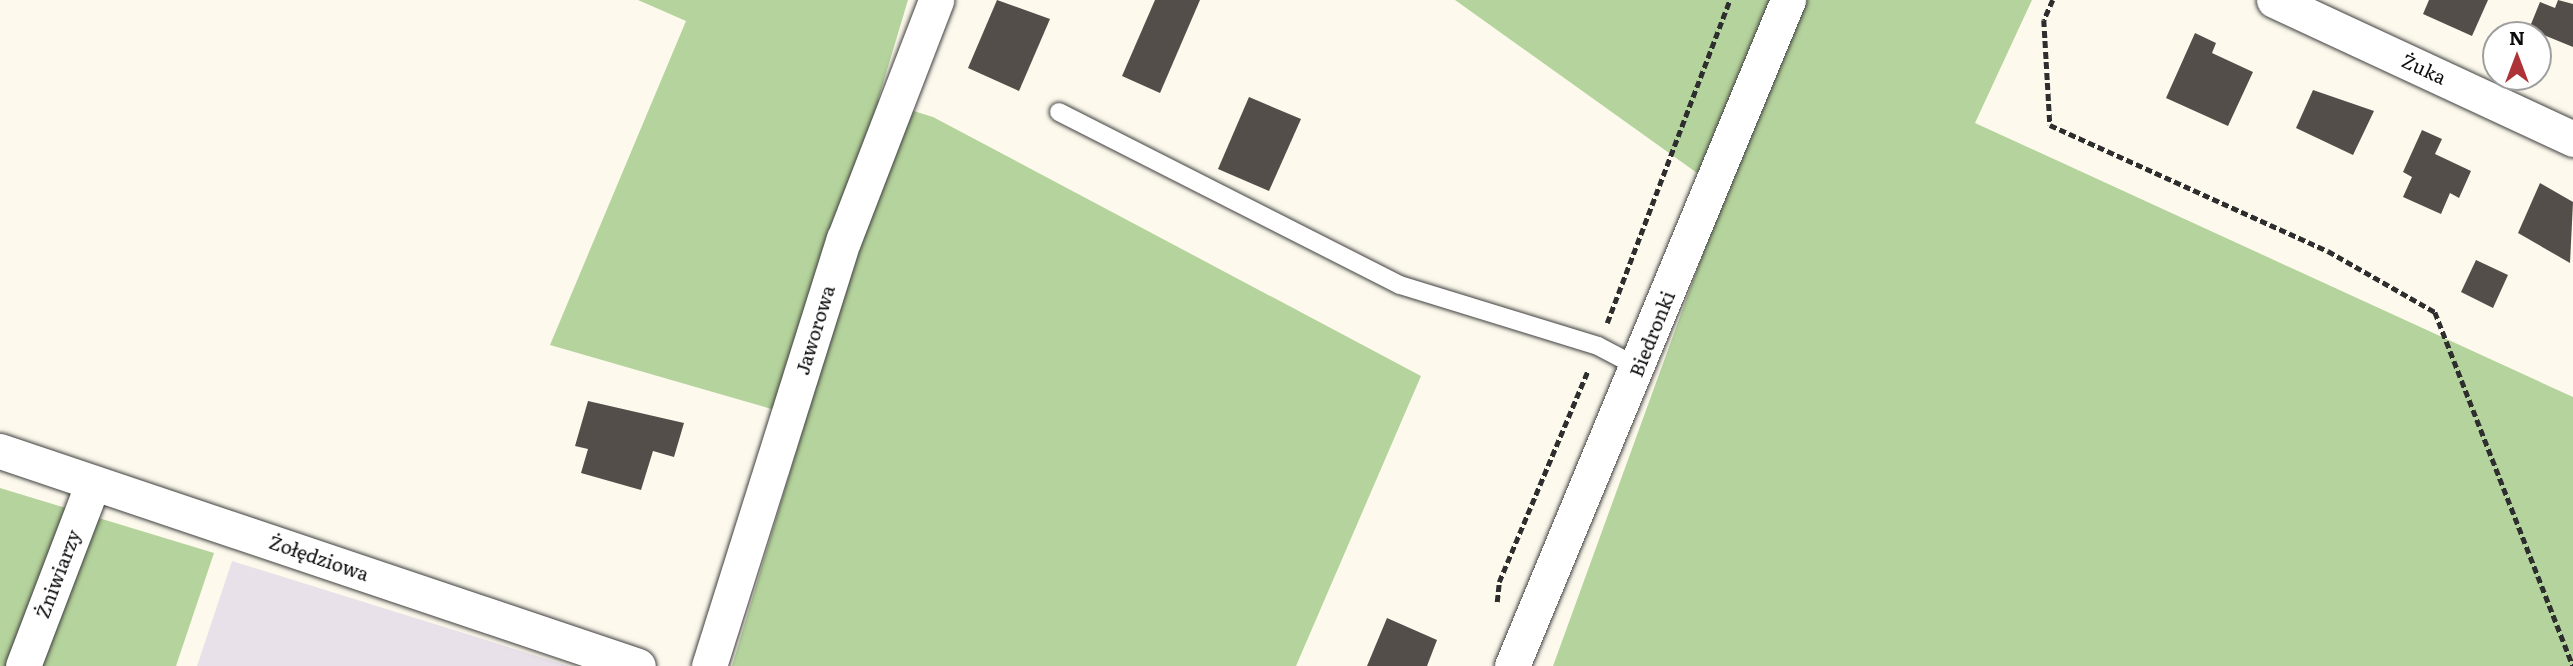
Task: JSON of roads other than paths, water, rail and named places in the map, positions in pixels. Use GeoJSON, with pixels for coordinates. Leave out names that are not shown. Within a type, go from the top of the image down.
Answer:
{"type":"FeatureCollection","features":[{"type":"Feature","properties":{"kind":"street","name":"Jaworowa"},"geometry":{"type":"LineString","coordinates":[[709,666],[844,239],[936,0]]}},
{"type":"Feature","properties":{"kind":"street","name":"Biedronki"},"geometry":{"type":"LineString","coordinates":[[1512,666],[1788,0]]}},
{"type":"Feature","properties":{"kind":"street","name":"Żuka"},"geometry":{"type":"LineString","coordinates":[[2274,0],[2573,139]]}},
{"type":"Feature","properties":{"kind":"street","name":"Żołędziowa"},"geometry":{"type":"LineString","coordinates":[[0,451],[638,666]]}},
{"type":"Feature","properties":{"kind":"street","name":"Żniwiarzy"},"geometry":{"type":"LineString","coordinates":[[23,666],[93,483]]}},
{"type":"Feature","properties":{"kind":"lane"},"geometry":{"type":"LineString","coordinates":[[1059,112],[1400,285],[1598,346],[1638,367]]}}]}
